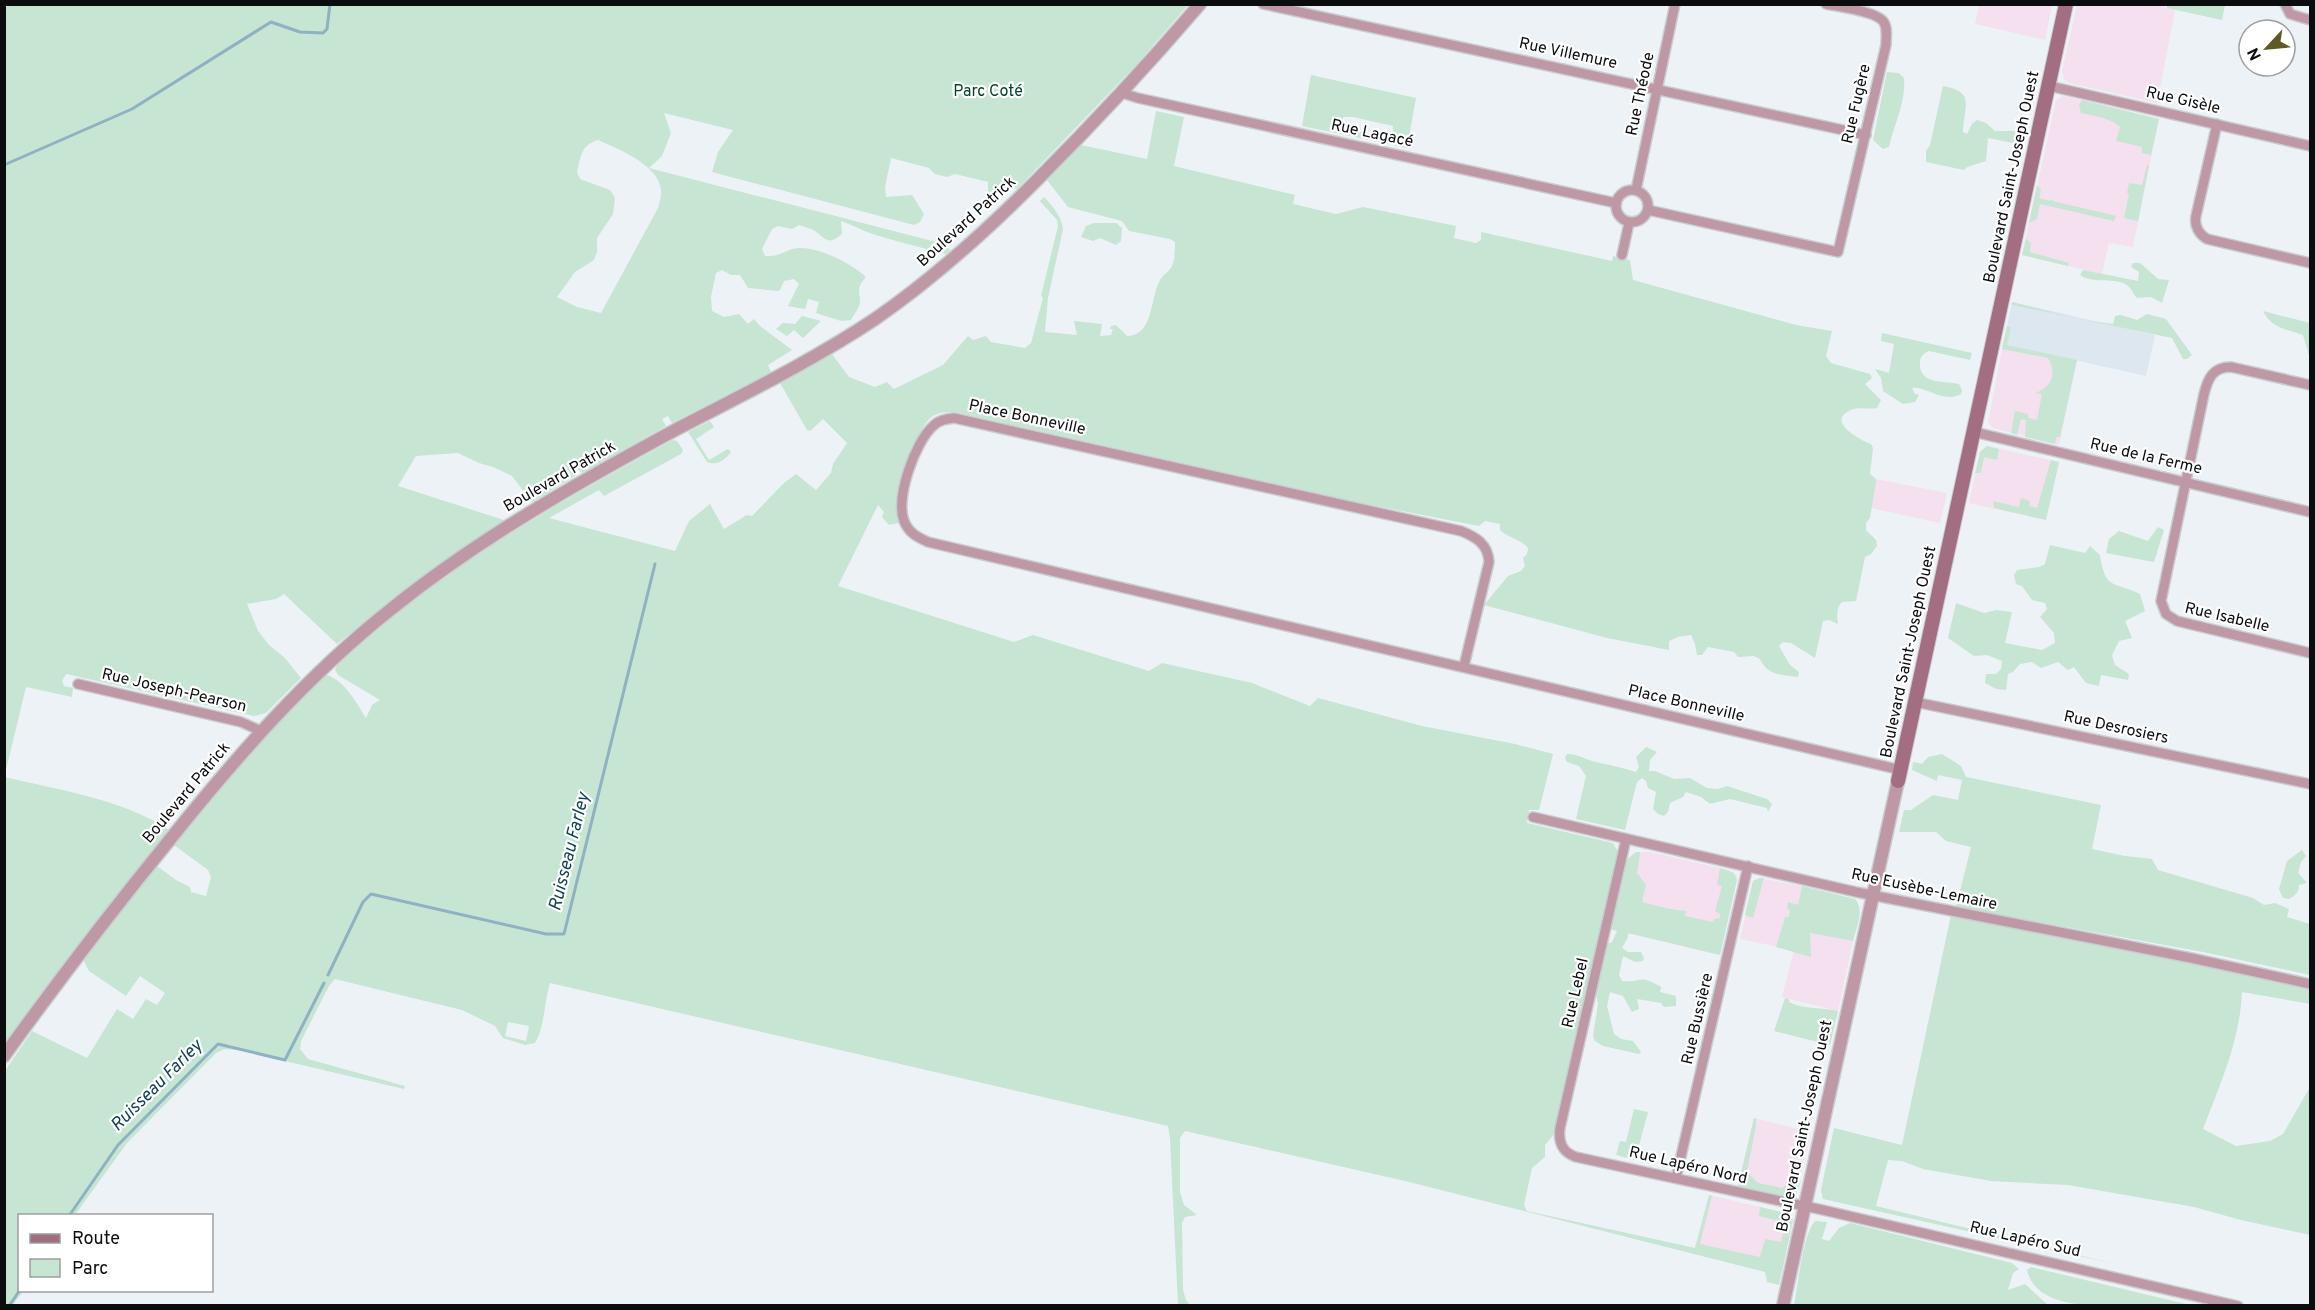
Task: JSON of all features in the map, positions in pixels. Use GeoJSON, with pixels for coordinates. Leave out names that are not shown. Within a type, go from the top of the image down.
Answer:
{"type":"FeatureCollection","features":[{"type":"Feature","properties":{"kind":"main road","name":"Boulevard Saint-Joseph Ouest"},"geometry":{"type":"LineString","coordinates":[[1899,775],[2066,4]]}},
{"type":"Feature","properties":{"kind":"street","name":"Boulevard Patrick"},"geometry":{"type":"LineString","coordinates":[[4,1056],[127,892],[261,731],[312,677],[356,637],[483,542],[575,486],[816,355],[898,302],[951,261],[994,223],[1122,93],[1200,4]]}},
{"type":"Feature","properties":{"kind":"street","name":"Rue Villemure"},"geometry":{"type":"LineString","coordinates":[[1263,4],[1866,135]]}},
{"type":"Feature","properties":{"kind":"street","name":"Rue Théode"},"geometry":{"type":"LineString","coordinates":[[1636,190],[1676,4]]}},
{"type":"Feature","properties":{"kind":"street","name":"Rue Fugère"},"geometry":{"type":"LineString","coordinates":[[1648,210],[1838,252],[1886,45],[1886,26],[1876,16],[1826,4]]}},
{"type":"Feature","properties":{"kind":"street"},"geometry":{"type":"LineString","coordinates":[[2285,4],[2290,14],[2310,20]]}},
{"type":"Feature","properties":{"kind":"street","name":"Rue Gisèle"},"geometry":{"type":"LineString","coordinates":[[2049,86],[2310,146]]}},
{"type":"Feature","properties":{"kind":"street","name":"Rue Lagacé"},"geometry":{"type":"LineString","coordinates":[[1122,93],[1135,98],[1616,203]]}},
{"type":"Feature","properties":{"kind":"street"},"geometry":{"type":"LineString","coordinates":[[2217,124],[2195,220],[2199,232],[2208,239],[2310,263]]}},
{"type":"Feature","properties":{"kind":"street"},"geometry":{"type":"LineString","coordinates":[[1636,190],[1646,196],[1648,210],[1640,221],[1624,221],[1617,213],[1616,203],[1621,194],[1636,190]]}},
{"type":"Feature","properties":{"kind":"street"},"geometry":{"type":"LineString","coordinates":[[1622,255],[1629,222]]}},
{"type":"Feature","properties":{"kind":"street"},"geometry":{"type":"LineString","coordinates":[[2185,482],[2206,387],[2209,377],[2215,370],[2225,367],[2236,368],[2310,385]]}},
{"type":"Feature","properties":{"kind":"street","name":"Place Bonneville"},"geometry":{"type":"LineString","coordinates":[[1464,666],[1489,562],[1487,550],[1479,540],[1461,531],[954,418],[939,421],[930,428],[922,440],[907,478],[902,500],[904,522],[911,533],[928,542],[1464,666],[1899,775]]}},
{"type":"Feature","properties":{"kind":"street","name":"Rue de la Ferme"},"geometry":{"type":"LineString","coordinates":[[1974,432],[2310,512]]}},
{"type":"Feature","properties":{"kind":"street","name":"Rue Isabelle"},"geometry":{"type":"LineString","coordinates":[[2185,482],[2162,597],[2162,606],[2166,614],[2173,620],[2310,652]]}},
{"type":"Feature","properties":{"kind":"street","name":"Rue Joseph-Pearson"},"geometry":{"type":"LineString","coordinates":[[78,684],[241,722],[261,731]]}},
{"type":"Feature","properties":{"kind":"street","name":"Rue Desrosiers"},"geometry":{"type":"LineString","coordinates":[[1915,702],[2310,784]]}},
{"type":"Feature","properties":{"kind":"street","name":"Boulevard Saint-Joseph Ouest"},"geometry":{"type":"LineString","coordinates":[[1783,1305],[1899,775]]}},
{"type":"Feature","properties":{"kind":"street","name":"Rue Eusèbe-Lemaire"},"geometry":{"type":"LineString","coordinates":[[1533,817],[1873,895],[2310,984]]}},
{"type":"Feature","properties":{"kind":"street","name":"Rue Lebel"},"geometry":{"type":"LineString","coordinates":[[1566,1152],[1560,1142],[1560,1128],[1626,839]]}},
{"type":"Feature","properties":{"kind":"street","name":"Rue Bussière"},"geometry":{"type":"LineString","coordinates":[[1676,1178],[1748,866]]}},
{"type":"Feature","properties":{"kind":"street","name":"Rue Lapéro Nord"},"geometry":{"type":"LineString","coordinates":[[1566,1152],[1576,1157],[1805,1207]]}},
{"type":"Feature","properties":{"kind":"street","name":"Rue Lapéro Sud"},"geometry":{"type":"LineString","coordinates":[[1805,1207],[2238,1305]]}},
{"type":"Feature","properties":{"kind":"shaded area"},"geometry":{"type":"Polygon","coordinates":[[[1979,4],[2052,5],[2045,40],[1975,24],[1979,4]]]}},
{"type":"Feature","properties":{"kind":"shaded area"},"geometry":{"type":"Polygon","coordinates":[[[2152,4],[2175,10],[2157,103],[2069,83],[2064,79],[2062,72],[2077,5],[2152,4]]]}},
{"type":"Feature","properties":{"kind":"shaded area"},"geometry":{"type":"Polygon","coordinates":[[[2063,96],[2159,119],[2133,247],[2109,243],[2102,274],[2022,255],[2056,100],[2063,96]]]}},
{"type":"Feature","properties":{"kind":"shaded area"},"geometry":{"type":"Polygon","coordinates":[[[2012,302],[2155,335],[2146,376],[2003,344],[2012,302]]]}},
{"type":"Feature","properties":{"kind":"shaded area"},"geometry":{"type":"Polygon","coordinates":[[[2003,344],[2077,360],[2059,445],[1993,428],[1988,423],[2003,344]]]}},
{"type":"Feature","properties":{"kind":"shaded area"},"geometry":{"type":"Polygon","coordinates":[[[1987,446],[2059,462],[2046,520],[1969,503],[1980,452],[1987,446]]]}},
{"type":"Feature","properties":{"kind":"shaded area"},"geometry":{"type":"Polygon","coordinates":[[[1876,479],[1947,493],[1940,523],[1871,508],[1876,479]]]}},
{"type":"Feature","properties":{"kind":"shaded area"},"geometry":{"type":"Polygon","coordinates":[[[1636,852],[1650,852],[1729,870],[1737,876],[1720,955],[1610,929],[1627,858],[1636,852]]]}},
{"type":"Feature","properties":{"kind":"shaded area"},"geometry":{"type":"Polygon","coordinates":[[[1760,878],[1802,886],[1793,929],[1853,941],[1838,1011],[1782,997],[1794,950],[1740,939],[1753,881],[1760,878]]]}},
{"type":"Feature","properties":{"kind":"shaded area"},"geometry":{"type":"Polygon","coordinates":[[[1754,1118],[1811,1132],[1796,1195],[1787,1197],[1738,1186],[1754,1118]]]}},
{"type":"Feature","properties":{"kind":"shaded area"},"geometry":{"type":"Polygon","coordinates":[[[1709,1195],[1790,1214],[1793,1220],[1783,1269],[1695,1249],[1709,1195]]]}},
{"type":"Feature","properties":{"kind":"green space","name":"Parc Coté"},"geometry":{"type":"Polygon","coordinates":[[[5,4],[1188,5],[1137,64],[1017,189],[1004,186],[999,194],[992,195],[988,191],[988,182],[955,174],[947,177],[935,174],[929,168],[891,158],[885,187],[886,197],[912,195],[924,214],[920,222],[914,225],[712,172],[718,152],[733,130],[664,113],[671,133],[662,156],[649,168],[940,243],[951,250],[946,254],[906,244],[841,221],[842,234],[833,240],[827,240],[813,230],[799,225],[792,229],[778,226],[772,229],[762,249],[765,256],[792,249],[810,249],[842,260],[866,277],[859,289],[859,306],[851,320],[841,321],[816,313],[819,302],[808,299],[805,309],[788,306],[799,284],[794,279],[784,281],[778,291],[748,288],[740,275],[731,275],[722,270],[716,273],[711,297],[712,311],[724,317],[739,314],[748,324],[754,319],[792,350],[768,365],[771,372],[672,423],[668,416],[662,419],[666,426],[582,473],[576,467],[574,469],[577,475],[532,502],[512,476],[458,453],[416,456],[398,486],[504,520],[423,576],[337,644],[284,594],[276,599],[247,604],[258,631],[301,678],[266,713],[254,716],[66,674],[62,681],[64,686],[73,688],[72,697],[26,687],[5,774],[5,4]],[[598,140],[585,148],[577,172],[580,179],[610,190],[615,198],[613,214],[597,238],[597,252],[594,260],[575,272],[557,297],[577,307],[601,313],[658,208],[661,194],[660,184],[647,167],[598,140]]]}},
{"type":"Feature","properties":{"kind":"green space"},"geometry":{"type":"Polygon","coordinates":[[[2167,4],[2225,5],[2222,20],[2167,8],[2167,4]]]}},
{"type":"Feature","properties":{"kind":"green space"},"geometry":{"type":"Polygon","coordinates":[[[1887,72],[1899,73],[1904,78],[1904,87],[1889,147],[1883,149],[1873,140],[1887,72]]]}},
{"type":"Feature","properties":{"kind":"green space"},"geometry":{"type":"Polygon","coordinates":[[[1311,75],[1416,98],[1407,148],[1302,126],[1311,75]],[[1343,117],[1343,124],[1358,131],[1392,140],[1393,126],[1343,117]]]}},
{"type":"Feature","properties":{"kind":"green space"},"geometry":{"type":"Polygon","coordinates":[[[1943,86],[1960,92],[1964,96],[1966,107],[1963,132],[1967,134],[1977,120],[1986,123],[1995,131],[2016,131],[2023,142],[2018,144],[1988,138],[1986,161],[1964,170],[1926,162],[1926,151],[1930,145],[1943,86]]]}},
{"type":"Feature","properties":{"kind":"green space"},"geometry":{"type":"Polygon","coordinates":[[[2082,100],[2159,119],[2151,155],[2142,153],[2142,147],[2116,141],[2120,127],[2107,119],[2081,113],[2079,105],[2082,100]]]}},
{"type":"Feature","properties":{"kind":"green space"},"geometry":{"type":"Polygon","coordinates":[[[1156,111],[1184,117],[1174,166],[1295,195],[1293,204],[1336,214],[1363,207],[1456,226],[1454,238],[1476,243],[1481,240],[1481,232],[1612,261],[1613,256],[1630,260],[1633,280],[1796,325],[1832,331],[1826,356],[1831,363],[1870,374],[1872,378],[1865,384],[1881,400],[1877,408],[1859,408],[1849,411],[1843,415],[1841,420],[1848,430],[1871,444],[1873,448],[1870,474],[1876,482],[1866,530],[1876,540],[1877,546],[1871,554],[1865,557],[1856,601],[1840,604],[1837,612],[1838,624],[1829,620],[1823,621],[1815,658],[1791,643],[1783,642],[1779,646],[1790,665],[1799,672],[1798,677],[1780,675],[1771,671],[1754,656],[1738,657],[1734,652],[1708,647],[1702,655],[1697,655],[1691,635],[1669,641],[1669,650],[1607,638],[1484,605],[1508,576],[1521,571],[1525,566],[1523,558],[1528,548],[1500,530],[1500,524],[1485,521],[1479,526],[1366,504],[955,412],[944,412],[933,416],[922,429],[910,452],[898,488],[899,523],[889,525],[882,517],[884,512],[878,505],[838,586],[1014,642],[1033,635],[1149,671],[1162,663],[1252,683],[1310,706],[1318,698],[1422,726],[1515,744],[1553,754],[1539,810],[1529,810],[1527,823],[1613,843],[1618,852],[1554,1134],[1545,1145],[1545,1157],[1532,1168],[1524,1205],[1527,1211],[1695,1248],[1709,1195],[1712,1196],[1700,1244],[1760,1257],[1765,1239],[1781,1242],[1784,1231],[1778,1221],[1759,1216],[1760,1207],[1790,1214],[1793,1220],[1779,1285],[1767,1282],[1765,1272],[1405,1181],[1185,1131],[1180,1138],[1180,1192],[1184,1205],[1197,1215],[1185,1217],[1182,1223],[1183,1290],[1190,1305],[1178,1305],[1168,1126],[550,983],[538,1036],[535,1043],[525,1045],[503,1038],[495,1026],[462,1010],[335,979],[329,986],[301,1041],[300,1049],[308,1059],[405,1086],[404,1089],[238,1050],[225,1049],[216,1053],[127,1143],[76,1214],[18,1214],[18,1292],[22,1292],[13,1305],[5,1306],[5,1071],[32,1031],[87,1058],[117,1009],[133,1019],[146,999],[157,1005],[165,993],[140,976],[126,996],[89,971],[84,961],[157,866],[190,887],[191,892],[206,896],[211,877],[208,870],[174,845],[279,720],[326,675],[344,686],[366,718],[372,705],[380,700],[338,675],[335,670],[348,653],[412,602],[483,551],[520,527],[673,440],[677,441],[683,450],[681,454],[604,496],[599,490],[549,518],[675,551],[689,521],[710,504],[724,529],[747,515],[752,516],[796,474],[816,490],[831,473],[833,464],[847,443],[823,419],[810,431],[807,430],[780,383],[832,354],[849,377],[875,387],[887,382],[894,389],[943,365],[968,336],[973,340],[986,336],[991,342],[1025,348],[1031,343],[1058,226],[1057,220],[1040,201],[1044,197],[1058,215],[1063,229],[1048,298],[1045,332],[1077,335],[1074,321],[1102,324],[1100,336],[1111,335],[1113,329],[1110,329],[1111,326],[1116,325],[1127,336],[1142,330],[1147,323],[1160,280],[1172,267],[1175,242],[1129,231],[1122,221],[1068,207],[1047,180],[1081,145],[1147,159],[1156,111]],[[508,1022],[505,1036],[526,1041],[529,1026],[508,1022]]]}},
{"type":"Feature","properties":{"kind":"green space"},"geometry":{"type":"Polygon","coordinates":[[[2147,165],[2149,165],[2138,221],[2124,218],[2129,183],[2142,185],[2147,165]]]}},
{"type":"Feature","properties":{"kind":"green space"},"geometry":{"type":"Polygon","coordinates":[[[2037,185],[2041,190],[2039,198],[2116,216],[2114,221],[2040,204],[2037,219],[2029,223],[2037,185]]]}},
{"type":"Feature","properties":{"kind":"green space"},"geometry":{"type":"Polygon","coordinates":[[[1094,223],[1116,223],[1122,228],[1121,241],[1116,245],[1100,238],[1093,241],[1081,237],[1086,226],[1094,223]]]}},
{"type":"Feature","properties":{"kind":"green space"},"geometry":{"type":"Polygon","coordinates":[[[2026,239],[2031,243],[2030,252],[2069,263],[2068,266],[2022,255],[2026,239]]]}},
{"type":"Feature","properties":{"kind":"green space"},"geometry":{"type":"Polygon","coordinates":[[[2133,263],[2140,263],[2158,279],[2169,280],[2162,303],[2151,297],[2137,298],[2129,287],[2118,281],[2092,280],[2080,275],[2083,270],[2138,281],[2139,272],[2131,267],[2133,263]]]}},
{"type":"Feature","properties":{"kind":"green space"},"geometry":{"type":"Polygon","coordinates":[[[2012,302],[2080,319],[2012,305],[2012,302]]]}},
{"type":"Feature","properties":{"kind":"green space"},"geometry":{"type":"Polygon","coordinates":[[[2263,311],[2310,323],[2310,359],[2303,335],[2270,321],[2263,311]]]}},
{"type":"Feature","properties":{"kind":"green space"},"geometry":{"type":"Polygon","coordinates":[[[2147,314],[2166,319],[2192,355],[2183,359],[2172,338],[2086,320],[2113,324],[2115,316],[2121,315],[2137,320],[2147,314]]]}},
{"type":"Feature","properties":{"kind":"green space"},"geometry":{"type":"Polygon","coordinates":[[[802,316],[821,321],[803,338],[794,330],[787,336],[776,329],[783,323],[795,324],[802,316]]]}},
{"type":"Feature","properties":{"kind":"green space"},"geometry":{"type":"Polygon","coordinates":[[[2007,326],[2011,327],[2007,345],[2077,360],[2060,437],[2056,437],[2055,444],[2025,437],[2026,420],[2021,419],[2017,435],[2011,433],[2015,411],[2028,414],[2028,418],[2037,420],[2042,394],[2035,393],[2049,384],[2052,369],[2048,358],[2002,349],[2007,326]]]}},
{"type":"Feature","properties":{"kind":"green space"},"geometry":{"type":"Polygon","coordinates":[[[1882,333],[1972,353],[1970,360],[1929,351],[1921,359],[1921,372],[1924,376],[1934,381],[1959,384],[1961,394],[1948,397],[1912,388],[1915,394],[1919,395],[1915,402],[1903,404],[1883,391],[1881,378],[1875,369],[1889,373],[1894,344],[1881,341],[1882,333]]]}},
{"type":"Feature","properties":{"kind":"green space"},"geometry":{"type":"Polygon","coordinates":[[[710,421],[714,427],[696,439],[709,460],[728,449],[731,452],[717,463],[707,462],[688,432],[710,421]]]}},
{"type":"Feature","properties":{"kind":"green space"},"geometry":{"type":"Polygon","coordinates":[[[1987,446],[1999,449],[1997,460],[1984,457],[1981,473],[1975,473],[1980,452],[1987,446]]]}},
{"type":"Feature","properties":{"kind":"green space"},"geometry":{"type":"Polygon","coordinates":[[[2051,460],[2059,462],[2046,520],[1994,508],[1993,501],[2019,507],[2021,498],[2030,501],[2029,506],[2037,508],[2051,460]]]}},
{"type":"Feature","properties":{"kind":"green space"},"geometry":{"type":"Polygon","coordinates":[[[2158,527],[2164,530],[2154,562],[2106,553],[2109,539],[2119,531],[2148,541],[2158,527]]]}},
{"type":"Feature","properties":{"kind":"green space"},"geometry":{"type":"Polygon","coordinates":[[[2050,545],[2085,553],[2090,546],[2100,555],[2108,580],[2140,594],[2145,611],[2125,621],[2132,638],[2119,641],[2112,655],[2115,665],[2129,674],[2128,680],[2101,675],[2099,686],[2086,683],[2074,667],[2068,670],[2058,662],[2041,668],[2032,662],[2020,664],[2008,674],[2006,690],[1996,689],[1985,683],[1986,674],[1996,674],[2001,669],[2002,661],[1987,655],[1974,656],[1948,638],[1956,603],[1984,613],[1996,610],[2012,612],[2005,643],[2042,650],[2055,643],[2054,633],[2040,617],[2047,609],[2045,603],[2032,600],[2022,586],[2016,584],[2014,575],[2017,570],[2045,564],[2050,545]]]}},
{"type":"Feature","properties":{"kind":"green space"},"geometry":{"type":"Polygon","coordinates":[[[1646,747],[1657,752],[1650,760],[1649,771],[1655,771],[1674,779],[1690,778],[1707,788],[1718,789],[1727,786],[1767,799],[1772,804],[1768,812],[1767,808],[1730,799],[1710,804],[1701,797],[1686,792],[1683,797],[1670,803],[1668,812],[1664,816],[1653,809],[1656,792],[1648,788],[1646,781],[1642,778],[1637,782],[1625,830],[1576,819],[1586,776],[1579,766],[1567,762],[1565,758],[1567,754],[1636,772],[1639,767],[1636,757],[1646,747]]]}},
{"type":"Feature","properties":{"kind":"green space"},"geometry":{"type":"Polygon","coordinates":[[[1942,754],[1961,766],[1966,777],[2101,805],[2092,849],[2152,859],[2158,870],[2253,898],[2264,905],[2275,903],[2289,909],[2287,917],[2310,924],[2310,975],[2203,952],[1956,907],[1971,847],[1946,841],[1936,832],[1899,832],[1904,810],[1911,810],[1933,795],[1958,800],[1962,780],[1938,775],[1937,781],[1912,770],[1913,762],[1922,764],[1928,757],[1942,754]]]}},
{"type":"Feature","properties":{"kind":"green space"},"geometry":{"type":"Polygon","coordinates":[[[5,777],[111,803],[151,819],[169,830],[53,977],[5,1044],[5,777]]]}},
{"type":"Feature","properties":{"kind":"green space"},"geometry":{"type":"Polygon","coordinates":[[[2302,850],[2306,856],[2301,862],[2298,873],[2307,883],[2299,885],[2297,892],[2291,898],[2283,898],[2279,889],[2287,861],[2302,850]]]}},
{"type":"Feature","properties":{"kind":"green space"},"geometry":{"type":"Polygon","coordinates":[[[1636,852],[1640,852],[1637,873],[1646,885],[1642,902],[1686,911],[1685,916],[1713,922],[1714,919],[1720,918],[1720,914],[1715,911],[1722,886],[1717,885],[1720,868],[1734,873],[1737,880],[1720,955],[1628,933],[1622,948],[1628,952],[1641,952],[1644,958],[1643,961],[1635,962],[1623,956],[1619,975],[1622,981],[1648,980],[1661,987],[1660,992],[1676,996],[1676,1006],[1664,1007],[1661,1003],[1637,999],[1639,1009],[1632,1012],[1623,996],[1610,992],[1607,1006],[1614,1034],[1621,1039],[1633,1041],[1641,1052],[1639,1054],[1603,1046],[1595,1041],[1593,1036],[1598,1004],[1596,993],[1607,944],[1612,942],[1617,931],[1610,929],[1626,861],[1636,852]]]}},
{"type":"Feature","properties":{"kind":"green space"},"geometry":{"type":"Polygon","coordinates":[[[1764,878],[1753,918],[1745,915],[1753,881],[1764,878]]]}},
{"type":"Feature","properties":{"kind":"green space"},"geometry":{"type":"Polygon","coordinates":[[[1802,886],[1855,899],[1860,914],[1853,941],[1810,933],[1811,957],[1776,947],[1785,917],[1789,917],[1788,902],[1798,905],[1802,886]]]}},
{"type":"Feature","properties":{"kind":"green space"},"geometry":{"type":"Polygon","coordinates":[[[1951,915],[2237,972],[2310,989],[2310,1004],[2242,992],[2233,1045],[2203,1129],[2236,1146],[2270,1141],[2283,1134],[2310,1087],[2310,1235],[2194,1207],[2068,1185],[1991,1181],[1923,1169],[1902,1161],[1888,1160],[1876,1206],[2115,1264],[1823,1199],[1821,1190],[1834,1128],[1902,1145],[1951,915]]]}},
{"type":"Feature","properties":{"kind":"green space"},"geometry":{"type":"Polygon","coordinates":[[[1785,998],[1801,1006],[1838,1011],[1830,1045],[1774,1031],[1785,998]]]}},
{"type":"Feature","properties":{"kind":"green space"},"geometry":{"type":"Polygon","coordinates":[[[1634,1109],[1648,1112],[1635,1160],[1616,1155],[1620,1141],[1626,1142],[1634,1109]]]}},
{"type":"Feature","properties":{"kind":"green space"},"geometry":{"type":"Polygon","coordinates":[[[1754,1118],[1756,1125],[1747,1172],[1758,1183],[1782,1188],[1796,1180],[1801,1181],[1796,1195],[1787,1197],[1738,1186],[1754,1118]]]}},
{"type":"Feature","properties":{"kind":"green space"},"geometry":{"type":"Polygon","coordinates":[[[1815,1221],[1827,1222],[1822,1239],[1829,1241],[1839,1228],[1850,1223],[2012,1263],[2019,1269],[2013,1273],[2008,1290],[2025,1284],[2048,1305],[1794,1305],[1804,1248],[1815,1221]]]}},
{"type":"Feature","properties":{"kind":"green space"},"geometry":{"type":"Polygon","coordinates":[[[2031,1267],[2190,1305],[2101,1306],[2069,1303],[2042,1292],[2033,1283],[2027,1270],[2031,1267]]]}},
{"type":"Feature","properties":{"kind":"waterway"},"geometry":{"type":"LineString","coordinates":[[4,165],[132,109],[271,22],[300,32],[323,33],[327,29],[330,4]]}},
{"type":"Feature","properties":{"kind":"waterway","name":"Ruisseau Farley"},"geometry":{"type":"LineString","coordinates":[[328,975],[363,902],[371,894],[546,934],[564,934],[655,564]]}},
{"type":"Feature","properties":{"kind":"waterway","name":"Ruisseau Farley"},"geometry":{"type":"LineString","coordinates":[[70,1214],[118,1145],[218,1044],[285,1060],[324,983]]}},
{"type":"Feature","properties":{"kind":"waterway","name":"Ruisseau Farley"},"geometry":{"type":"LineString","coordinates":[[9,1306],[19,1292]]}}]}
